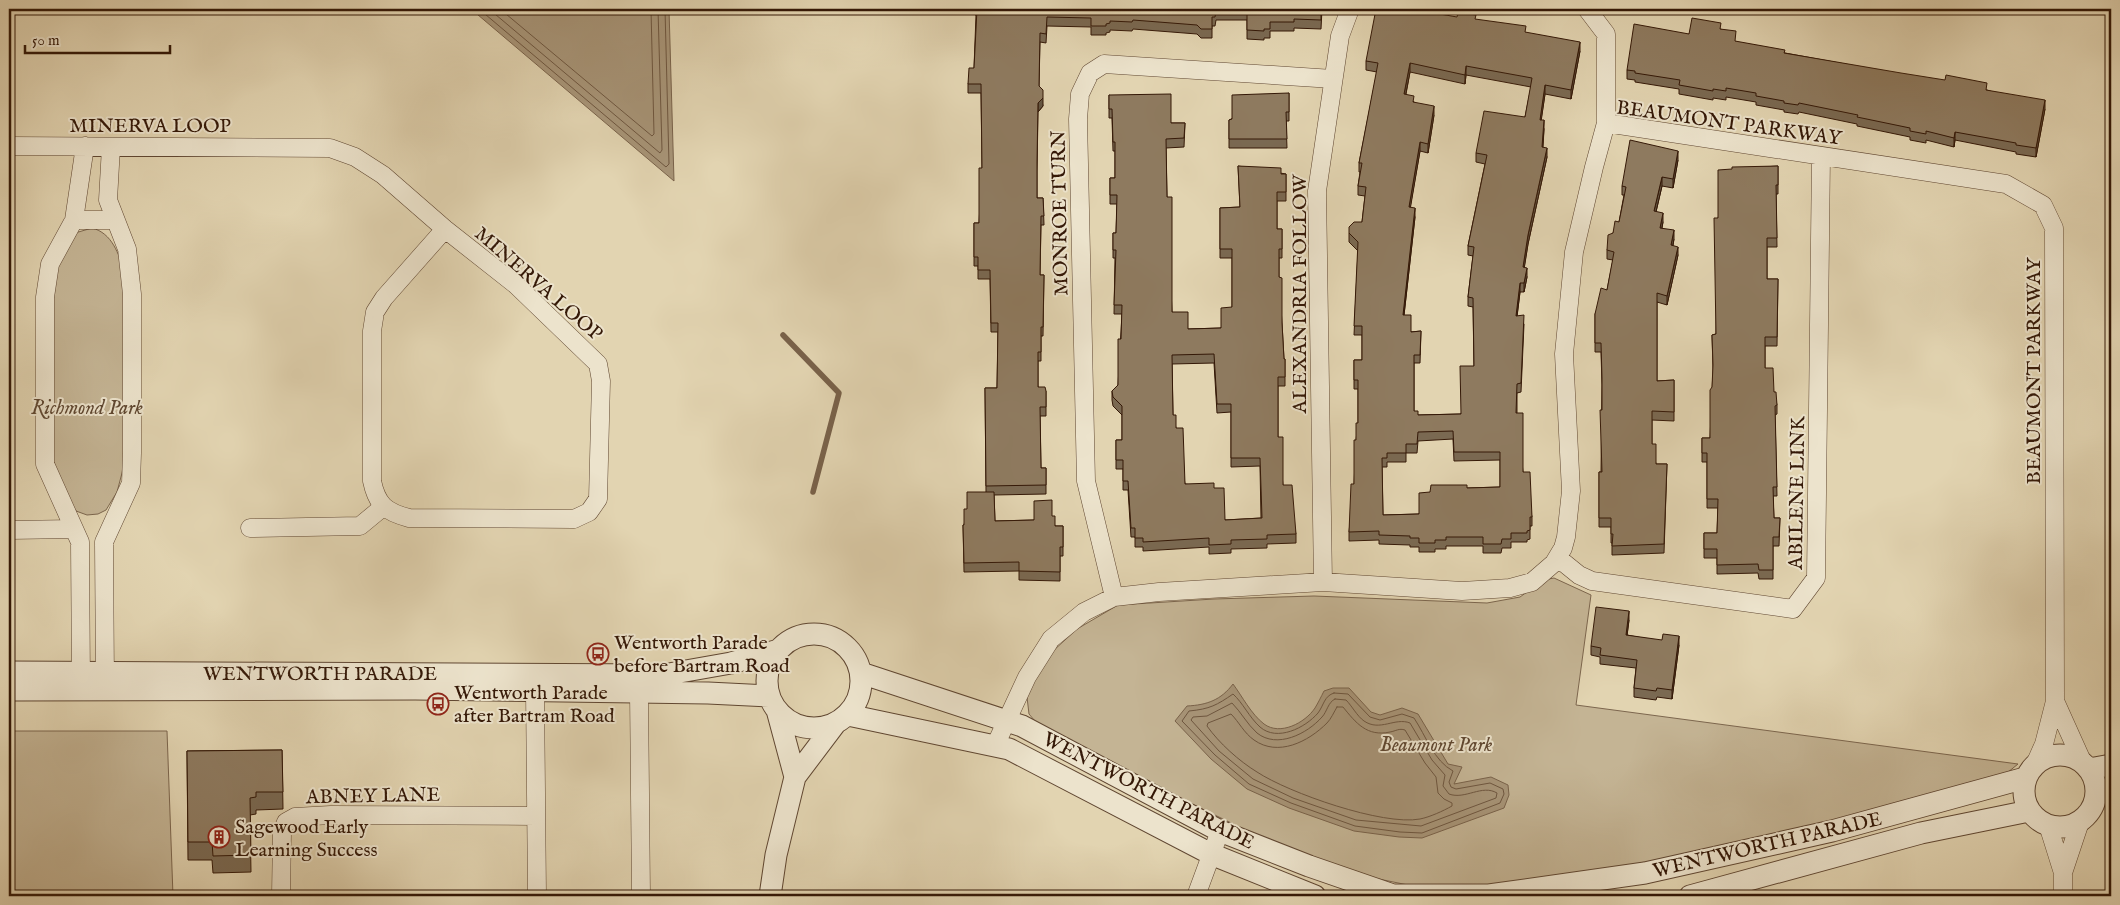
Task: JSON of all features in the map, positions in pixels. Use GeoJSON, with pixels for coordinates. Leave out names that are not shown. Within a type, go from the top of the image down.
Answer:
{"type":"FeatureCollection","features":[{"type":"Feature","properties":{"kind":"street","name":"ALEXANDRIA FOLLOW"},"geometry":{"type":"LineString","coordinates":[[1324,582],[1317,191],[1340,36],[1350,9]]}},
{"type":"Feature","properties":{"kind":"street"},"geometry":{"type":"LineString","coordinates":[[1587,9],[1606,34],[1606,123]]}},
{"type":"Feature","properties":{"kind":"street","name":"MONROE TURN"},"geometry":{"type":"LineString","coordinates":[[1114,598],[1086,481],[1078,118],[1080,94],[1090,73],[1104,64],[1333,79]]}},
{"type":"Feature","properties":{"kind":"street","name":"BEAUMONT PARKWAY"},"geometry":{"type":"LineString","coordinates":[[995,746],[1027,677],[1051,639],[1084,612],[1114,598],[1159,592],[1324,582],[1462,591],[1510,588],[1532,582],[1558,558],[1566,537],[1571,491],[1564,354],[1574,252],[1606,123],[2006,184],[2043,205],[2054,228],[2055,700],[2044,744],[2031,770]]}},
{"type":"Feature","properties":{"kind":"street","name":"MINERVA LOOP"},"geometry":{"type":"LineString","coordinates":[[9,146],[330,148],[355,157],[383,175],[445,229],[516,285],[598,364],[601,381],[598,499],[589,512],[574,519],[409,518],[396,515],[383,507],[375,496],[372,481],[372,331],[375,312],[384,298],[445,229]]}},
{"type":"Feature","properties":{"kind":"street"},"geometry":{"type":"LineString","coordinates":[[81,681],[80,542],[45,464],[45,297],[50,264],[74,220],[84,146]]}},
{"type":"Feature","properties":{"kind":"street"},"geometry":{"type":"LineString","coordinates":[[105,681],[104,542],[131,484],[132,453],[132,294],[127,249],[108,200],[111,148]]}},
{"type":"Feature","properties":{"kind":"street","name":"ABILENE LINK"},"geometry":{"type":"LineString","coordinates":[[1558,558],[1579,575],[1592,581],[1793,609],[1816,578],[1822,156]]}},
{"type":"Feature","properties":{"kind":"street"},"geometry":{"type":"LineString","coordinates":[[74,220],[115,220]]}},
{"type":"Feature","properties":{"kind":"street"},"geometry":{"type":"LineString","coordinates":[[250,528],[360,526],[383,507]]}},
{"type":"Feature","properties":{"kind":"street"},"geometry":{"type":"LineString","coordinates":[[9,530],[74,529]]}},
{"type":"Feature","properties":{"kind":"street","name":"WENTWORTH PARADE"},"geometry":{"type":"LineString","coordinates":[[9,672],[81,681],[663,675],[731,662],[779,650],[798,637],[821,635],[842,643],[851,652],[861,673],[1022,726],[1220,831],[1309,866],[1393,895],[1489,895],[1645,873],[1832,831],[2031,770],[2047,756],[2059,754],[2072,756],[2086,765],[2111,765]]}},
{"type":"Feature","properties":{"kind":"street"},"geometry":{"type":"LineString","coordinates":[[779,650],[771,664],[767,680],[795,777]]}},
{"type":"Feature","properties":{"kind":"street"},"geometry":{"type":"LineString","coordinates":[[770,896],[776,855],[795,777],[857,702],[861,688],[861,673]]}},
{"type":"Feature","properties":{"kind":"street","name":"WENTWORTH PARADE"},"geometry":{"type":"LineString","coordinates":[[9,690],[81,681]]}},
{"type":"Feature","properties":{"kind":"street","name":"WENTWORTH PARADE"},"geometry":{"type":"LineString","coordinates":[[105,681],[639,692],[773,703],[788,721],[804,728],[820,728],[842,719],[1009,749],[1211,854],[1316,896]]}},
{"type":"Feature","properties":{"kind":"street"},"geometry":{"type":"LineString","coordinates":[[535,690],[536,896]]}},
{"type":"Feature","properties":{"kind":"street"},"geometry":{"type":"LineString","coordinates":[[639,692],[641,896]]}},
{"type":"Feature","properties":{"kind":"street","name":"BEAUMONT PARKWAY"},"geometry":{"type":"LineString","coordinates":[[2055,700],[2086,765]]}},
{"type":"Feature","properties":{"kind":"street"},"geometry":{"type":"LineString","coordinates":[[2063,873],[2080,822],[2103,798],[2096,788],[2094,778],[2086,765]]}},
{"type":"Feature","properties":{"kind":"street"},"geometry":{"type":"LineString","coordinates":[[2031,770],[2024,795],[2029,811],[2037,820],[2048,825],[2064,827],[2080,822]]}},
{"type":"Feature","properties":{"kind":"street","name":"WENTWORTH PARADE"},"geometry":{"type":"LineString","coordinates":[[1690,896],[1921,833],[2029,811]]}},
{"type":"Feature","properties":{"kind":"street","name":"ABNEY LANE"},"geometry":{"type":"LineString","coordinates":[[281,896],[282,832],[286,822],[295,817],[331,815],[536,816]]}},
{"type":"Feature","properties":{"kind":"street"},"geometry":{"type":"LineString","coordinates":[[2048,825],[2063,873],[2063,896]]}},
{"type":"Feature","properties":{"kind":"street"},"geometry":{"type":"LineString","coordinates":[[1196,896],[1220,831]]}},
{"type":"Feature","properties":{"kind":"green space","name":"Richmond Park"},"geometry":{"type":"Polygon","coordinates":[[[92,228],[105,234],[110,239],[120,258],[124,272],[125,455],[117,492],[106,510],[98,514],[87,515],[76,511],[55,477],[50,445],[50,301],[55,272],[75,233],[92,228]]]}},
{"type":"Feature","properties":{"kind":"green space","name":"Beaumont Park"},"geometry":{"type":"Polygon","coordinates":[[[1554,578],[1591,595],[1576,705],[2018,764],[2002,777],[1742,845],[1514,887],[1408,885],[1364,876],[1289,851],[1040,727],[1029,714],[1027,697],[1031,683],[1053,651],[1077,629],[1118,605],[1214,599],[1314,596],[1487,603],[1520,597],[1544,580],[1554,578]]]}},
{"type":"Feature","properties":{"kind":"green space"},"geometry":{"type":"Polygon","coordinates":[[[9,731],[167,731],[173,896],[9,896],[9,731]]]}},
{"type":"Feature","properties":{"kind":"water"},"geometry":{"type":"Polygon","coordinates":[[[471,9],[669,9],[674,181],[471,9]]]}},
{"type":"Feature","properties":{"kind":"water"},"geometry":{"type":"Polygon","coordinates":[[[1233,684],[1259,720],[1277,729],[1292,726],[1305,719],[1315,708],[1324,691],[1333,688],[1349,688],[1371,712],[1380,715],[1402,708],[1418,714],[1448,764],[1462,767],[1454,784],[1491,777],[1508,785],[1509,795],[1504,808],[1422,838],[1399,837],[1354,831],[1289,808],[1247,789],[1211,759],[1175,721],[1187,706],[1213,701],[1224,694],[1233,684]]]}},
{"type":"Feature","properties":{"kind":"building"},"geometry":{"type":"Polygon","coordinates":[[[977,9],[1321,9],[1321,20],[1294,19],[1294,22],[1270,22],[1270,29],[1264,29],[1264,31],[1247,30],[1247,11],[1216,11],[1215,17],[1212,17],[1212,29],[1201,29],[1197,25],[1133,20],[1132,22],[1110,21],[1106,26],[1091,26],[1091,18],[1047,17],[1046,34],[1040,33],[1039,86],[1043,90],[1043,98],[1038,103],[1037,162],[1037,198],[1043,198],[1044,216],[1041,216],[1040,275],[1044,275],[1043,327],[1041,327],[1041,352],[1038,352],[1038,387],[1045,387],[1046,391],[1046,407],[1040,407],[1041,468],[1046,468],[1046,485],[986,486],[985,388],[997,388],[998,323],[991,323],[990,270],[978,270],[978,257],[974,257],[974,223],[979,223],[979,168],[982,168],[981,84],[968,84],[969,68],[974,68],[977,9]]]}},
{"type":"Feature","properties":{"kind":"building"},"geometry":{"type":"Polygon","coordinates":[[[1376,9],[1412,9],[1457,17],[1458,12],[1476,15],[1475,19],[1526,26],[1525,32],[1580,42],[1571,90],[1545,85],[1540,120],[1544,120],[1542,147],[1547,148],[1528,235],[1523,267],[1527,268],[1524,283],[1520,283],[1516,316],[1524,315],[1521,383],[1517,384],[1516,413],[1523,413],[1523,472],[1530,472],[1532,517],[1530,517],[1530,530],[1527,533],[1511,533],[1511,539],[1502,539],[1501,544],[1483,544],[1483,537],[1446,537],[1446,540],[1435,540],[1435,543],[1419,543],[1419,538],[1379,535],[1379,531],[1349,532],[1351,484],[1354,484],[1354,440],[1356,440],[1356,423],[1358,423],[1358,380],[1354,380],[1354,360],[1362,360],[1362,326],[1354,326],[1358,242],[1349,233],[1349,227],[1354,222],[1362,222],[1366,187],[1358,186],[1362,163],[1359,163],[1378,63],[1366,61],[1376,9]],[[1410,63],[1404,94],[1414,96],[1413,102],[1434,106],[1428,144],[1420,142],[1409,207],[1415,208],[1403,315],[1411,315],[1411,332],[1421,331],[1420,355],[1414,355],[1414,411],[1418,411],[1418,415],[1461,414],[1460,366],[1474,366],[1473,298],[1468,297],[1474,247],[1468,246],[1487,155],[1476,153],[1484,111],[1525,117],[1532,78],[1466,66],[1465,75],[1410,63]],[[1453,431],[1418,432],[1417,444],[1406,444],[1406,453],[1387,453],[1387,458],[1382,458],[1383,515],[1419,514],[1419,493],[1430,492],[1431,485],[1467,485],[1467,488],[1500,487],[1500,452],[1454,452],[1453,431]]]}},
{"type":"Feature","properties":{"kind":"building"},"geometry":{"type":"Polygon","coordinates":[[[1692,18],[1721,23],[1720,29],[1736,31],[1735,41],[1785,50],[1784,53],[1945,80],[1946,75],[1987,83],[1986,90],[2045,100],[2036,148],[1955,132],[1954,138],[1926,131],[1926,134],[1910,131],[1910,128],[1857,117],[1858,115],[1799,103],[1798,105],[1784,103],[1784,101],[1756,96],[1756,93],[1726,88],[1726,91],[1713,89],[1713,91],[1679,85],[1680,80],[1627,70],[1634,24],[1689,34],[1692,18]]]}},
{"type":"Feature","properties":{"kind":"building"},"geometry":{"type":"Polygon","coordinates":[[[1289,93],[1289,112],[1286,112],[1287,139],[1229,139],[1229,120],[1232,119],[1232,95],[1289,93]]]}},
{"type":"Feature","properties":{"kind":"building"},"geometry":{"type":"Polygon","coordinates":[[[1171,94],[1171,123],[1185,123],[1184,138],[1166,139],[1167,197],[1172,197],[1172,312],[1188,312],[1188,329],[1221,328],[1221,308],[1232,307],[1232,249],[1220,249],[1220,208],[1240,207],[1238,166],[1281,168],[1281,174],[1286,174],[1286,192],[1277,192],[1277,229],[1282,229],[1282,249],[1279,249],[1279,277],[1282,278],[1282,323],[1285,359],[1285,377],[1278,377],[1278,437],[1283,437],[1283,485],[1292,485],[1296,534],[1267,535],[1267,539],[1231,540],[1231,544],[1209,545],[1209,538],[1143,542],[1143,538],[1135,538],[1135,528],[1131,528],[1128,481],[1123,481],[1123,460],[1116,460],[1116,440],[1122,440],[1122,406],[1113,397],[1112,391],[1118,385],[1118,339],[1121,339],[1122,305],[1114,305],[1116,250],[1113,250],[1113,233],[1116,233],[1117,195],[1110,195],[1110,178],[1115,178],[1115,142],[1113,142],[1112,109],[1109,109],[1109,95],[1171,94]],[[1214,354],[1172,355],[1173,415],[1176,415],[1176,428],[1183,428],[1185,484],[1214,483],[1214,488],[1224,488],[1225,520],[1262,518],[1260,458],[1231,458],[1231,404],[1217,404],[1214,354]]]}},
{"type":"Feature","properties":{"kind":"building"},"geometry":{"type":"Polygon","coordinates":[[[1630,140],[1678,151],[1673,179],[1662,177],[1654,211],[1663,213],[1660,228],[1674,230],[1671,245],[1678,247],[1667,296],[1657,293],[1657,381],[1674,380],[1674,412],[1652,411],[1652,444],[1656,444],[1656,464],[1667,464],[1664,544],[1612,546],[1611,518],[1599,518],[1599,472],[1602,472],[1600,410],[1602,410],[1602,378],[1601,343],[1595,343],[1595,314],[1601,288],[1607,290],[1614,252],[1607,250],[1608,235],[1613,233],[1615,221],[1619,222],[1626,187],[1622,186],[1630,140]]]}},
{"type":"Feature","properties":{"kind":"building"},"geometry":{"type":"Polygon","coordinates":[[[1778,166],[1778,185],[1776,185],[1777,238],[1767,238],[1767,279],[1778,279],[1777,337],[1765,337],[1765,368],[1773,368],[1774,392],[1776,392],[1777,487],[1773,487],[1774,518],[1780,518],[1779,537],[1773,537],[1773,570],[1759,570],[1758,564],[1717,565],[1717,549],[1704,549],[1704,533],[1717,533],[1718,499],[1707,499],[1707,453],[1702,453],[1702,438],[1710,438],[1710,390],[1712,387],[1713,365],[1712,335],[1716,334],[1714,218],[1718,218],[1718,170],[1732,169],[1732,167],[1778,166]]]}},
{"type":"Feature","properties":{"kind":"building"},"geometry":{"type":"Polygon","coordinates":[[[967,492],[994,492],[995,521],[1034,520],[1034,501],[1052,500],[1052,516],[1055,516],[1055,526],[1063,526],[1063,547],[1060,547],[1060,572],[1019,571],[1019,562],[964,563],[963,525],[964,509],[967,509],[967,492]]]}},
{"type":"Feature","properties":{"kind":"building"},"geometry":{"type":"Polygon","coordinates":[[[1596,607],[1629,611],[1626,635],[1662,640],[1663,634],[1679,636],[1672,690],[1657,688],[1656,691],[1634,688],[1637,660],[1600,655],[1601,648],[1591,646],[1596,607]]]}},
{"type":"Feature","properties":{"kind":"building","name":"Sagewood Early Learning Success"},"geometry":{"type":"Polygon","coordinates":[[[282,750],[283,792],[256,792],[256,797],[250,798],[251,855],[213,856],[212,842],[188,842],[187,751],[282,750]]]}},
{"type":"Feature","properties":{"kind":"waterway"},"geometry":{"type":"LineString","coordinates":[[783,335],[839,393],[813,492]]}},
{"type":"Feature","properties":{"kind":"place","name":"Wentworth Parade before Bartram Road"},"geometry":{"type":"Point","coordinates":[598,654]}},
{"type":"Feature","properties":{"kind":"place","name":"Wentworth Parade after Bartram Road"},"geometry":{"type":"Point","coordinates":[438,704]}},
{"type":"Feature","properties":{"kind":"place","name":"Sagewood Early Learning Success"},"geometry":{"type":"Point","coordinates":[219,837]}}]}
